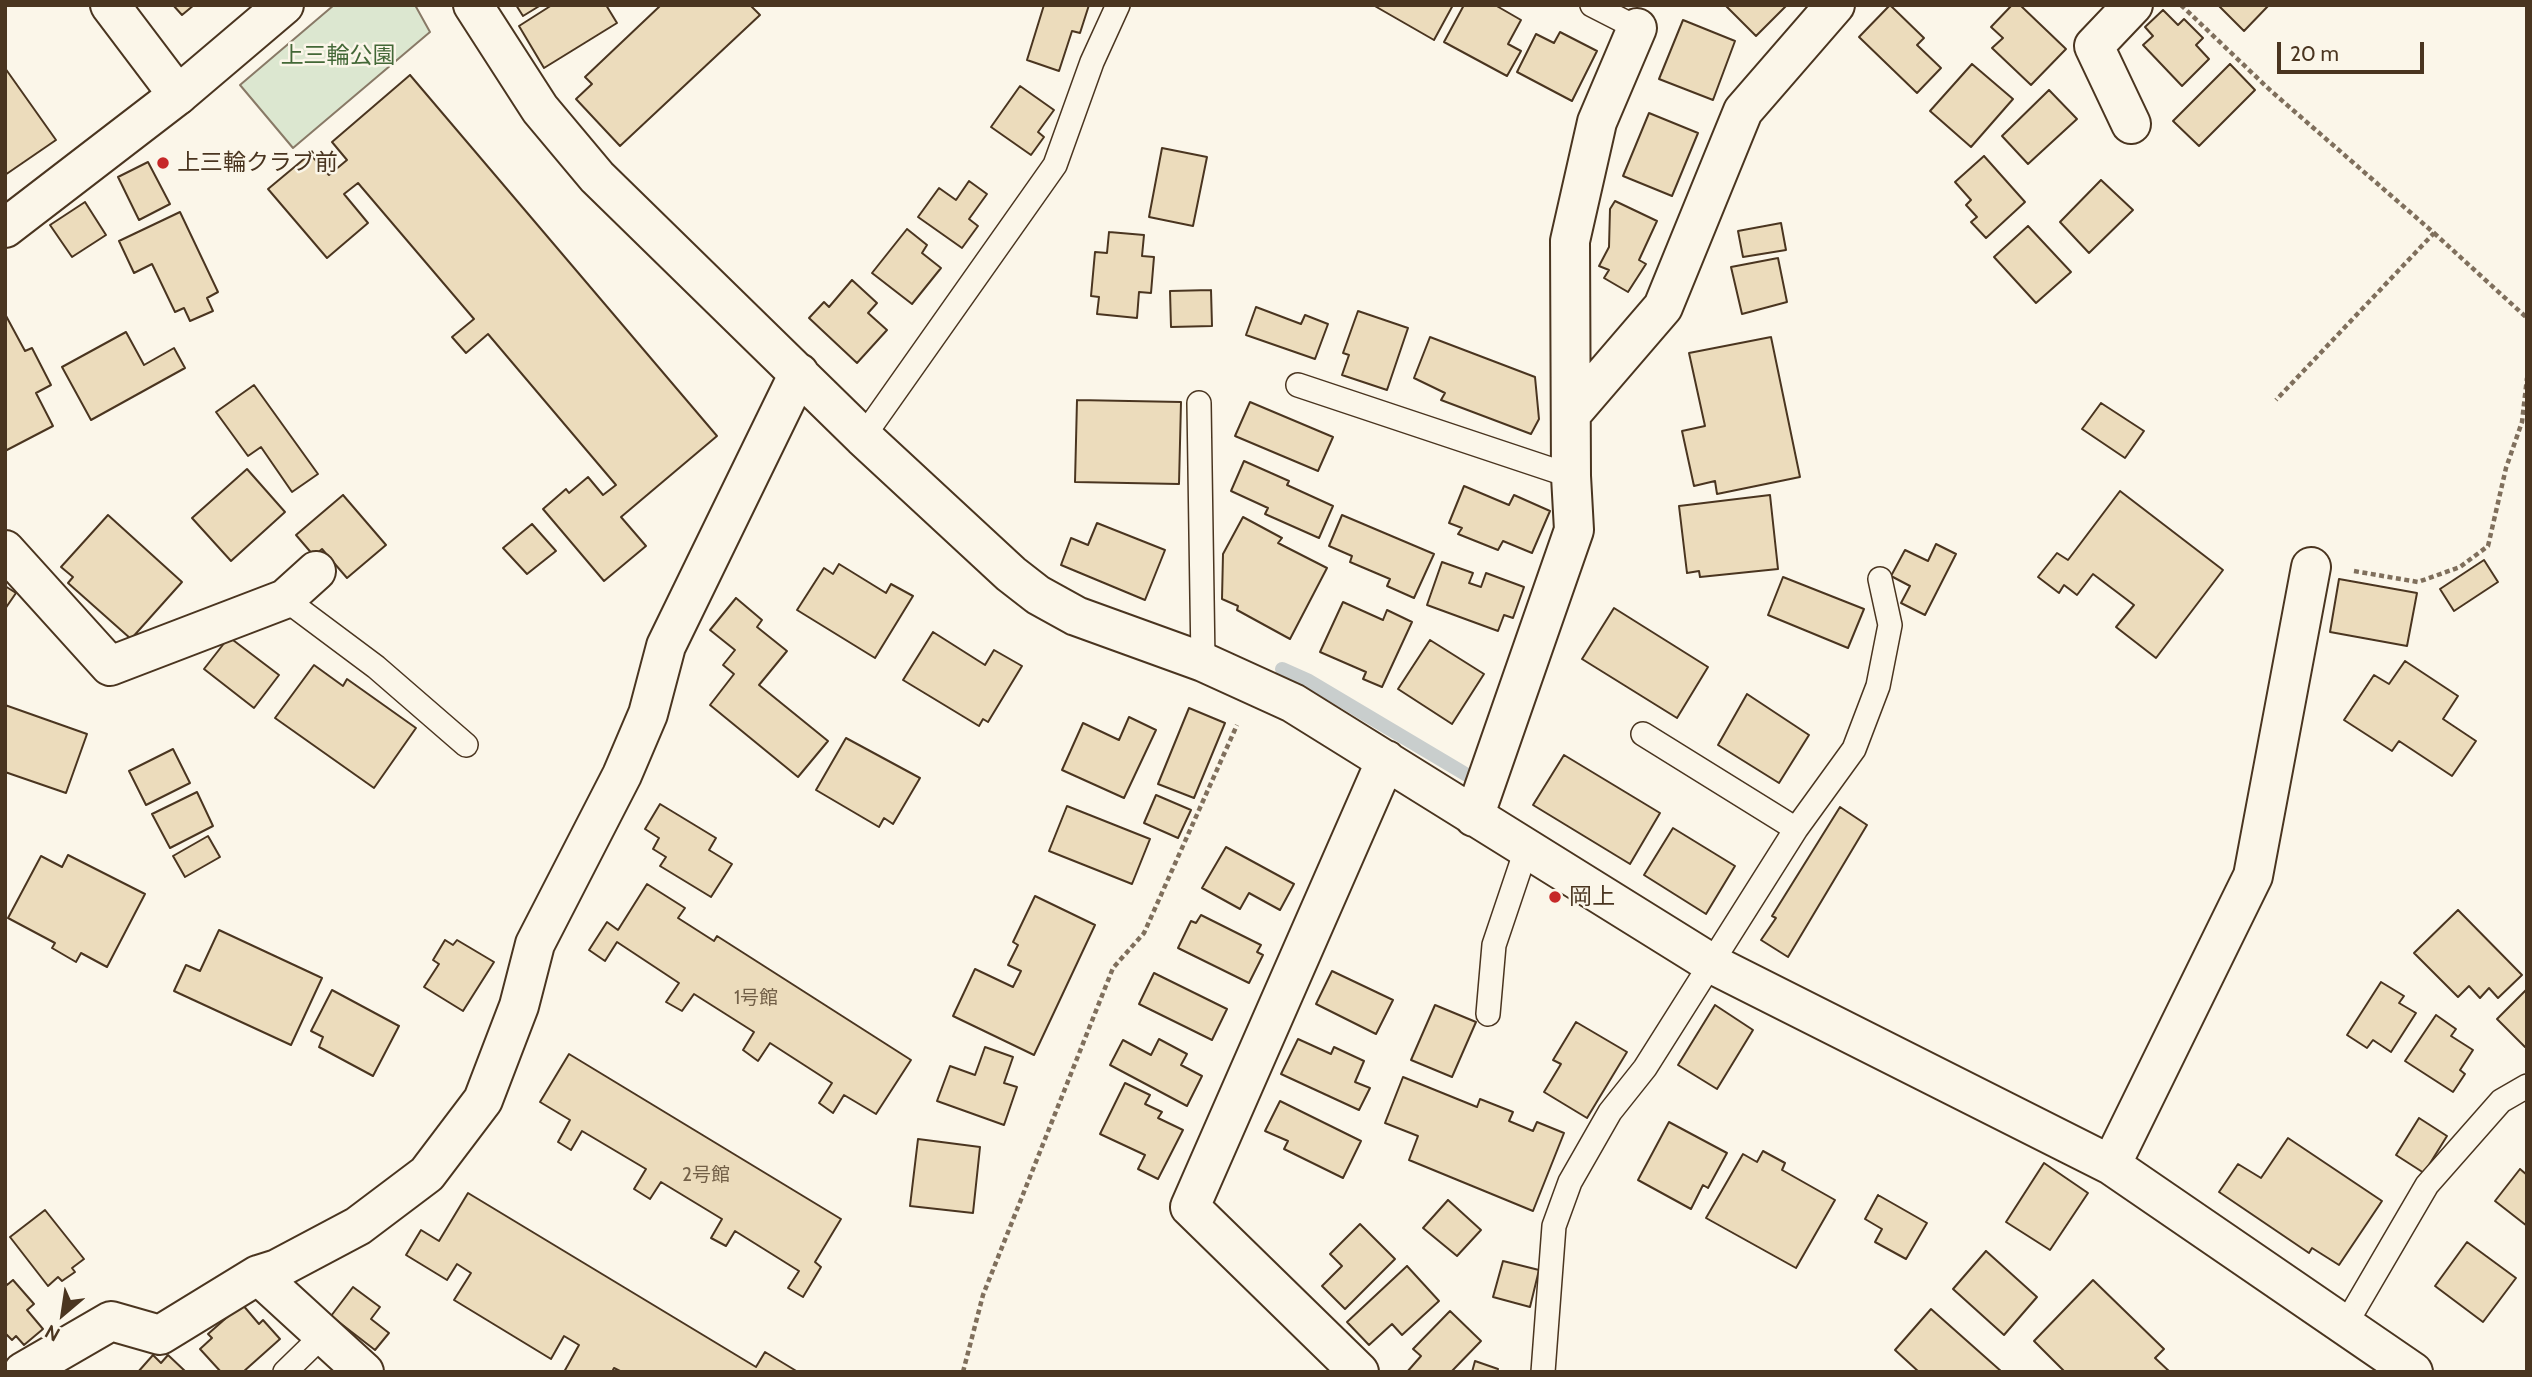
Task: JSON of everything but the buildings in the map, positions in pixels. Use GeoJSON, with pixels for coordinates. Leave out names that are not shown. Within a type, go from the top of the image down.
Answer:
{"type":"FeatureCollection","features":[{"type":"Feature","properties":{"kind":"street"},"geometry":{"type":"LineString","coordinates":[[110,5],[178,95]]}},
{"type":"Feature","properties":{"kind":"street"},"geometry":{"type":"LineString","coordinates":[[5,228],[178,95],[284,5]]}},
{"type":"Feature","properties":{"kind":"street"},"geometry":{"type":"LineString","coordinates":[[473,5],[540,109],[597,177],[863,437],[1011,574],[1038,595],[1076,616],[1203,662],[1293,702],[1714,965],[2111,1165],[2413,1372]]}},
{"type":"Feature","properties":{"kind":"street"},"geometry":{"type":"LineString","coordinates":[[1572,414],[1663,307],[1743,111],[1835,5]]}},
{"type":"Feature","properties":{"kind":"street"},"geometry":{"type":"LineString","coordinates":[[2131,124],[2094,46],[2133,5]]}},
{"type":"Feature","properties":{"kind":"street"},"geometry":{"type":"LineString","coordinates":[[1474,817],[1574,530],[1571,476],[1570,241],[1597,122],[1637,27]]}},
{"type":"Feature","properties":{"kind":"street"},"geometry":{"type":"LineString","coordinates":[[23,1372],[111,1321],[160,1335],[258,1275],[276,1269],[358,1226],[427,1174],[483,1100],[519,1006],[535,944],[622,775],[648,714],[666,646],[799,373]]}},
{"type":"Feature","properties":{"kind":"street"},"geometry":{"type":"LineString","coordinates":[[5,550],[110,666],[285,599],[316,571]]}},
{"type":"Feature","properties":{"kind":"street"},"geometry":{"type":"LineString","coordinates":[[2111,1165],[2253,876],[2311,567]]}},
{"type":"Feature","properties":{"kind":"street"},"geometry":{"type":"LineString","coordinates":[[1359,1372],[1190,1206],[1386,760]]}},
{"type":"Feature","properties":{"kind":"street"},"geometry":{"type":"LineString","coordinates":[[258,1275],[364,1372]]}},
{"type":"Feature","properties":{"kind":"lane"},"geometry":{"type":"LineString","coordinates":[[863,437],[1055,165],[1092,62],[1118,5]]}},
{"type":"Feature","properties":{"kind":"lane"},"geometry":{"type":"LineString","coordinates":[[1592,5],[1637,27]]}},
{"type":"Feature","properties":{"kind":"lane"},"geometry":{"type":"LineString","coordinates":[[1298,386],[1571,476]]}},
{"type":"Feature","properties":{"kind":"lane"},"geometry":{"type":"LineString","coordinates":[[1199,403],[1203,662]]}},
{"type":"Feature","properties":{"kind":"lane"},"geometry":{"type":"LineString","coordinates":[[1543,1372],[1554,1226],[1570,1182],[1610,1112],[1646,1068],[1714,965],[1796,829],[1854,749],[1878,686],[1891,625],[1880,579]]}},
{"type":"Feature","properties":{"kind":"lane"},"geometry":{"type":"LineString","coordinates":[[285,599],[376,667],[466,745]]}},
{"type":"Feature","properties":{"kind":"lane"},"geometry":{"type":"LineString","coordinates":[[1643,734],[1796,829]]}},
{"type":"Feature","properties":{"kind":"lane"},"geometry":{"type":"LineString","coordinates":[[1488,1014],[1494,945],[1526,850]]}},
{"type":"Feature","properties":{"kind":"lane"},"geometry":{"type":"LineString","coordinates":[[2344,1327],[2427,1185],[2501,1101],[2527,1086]]}},
{"type":"Feature","properties":{"kind":"lane"},"geometry":{"type":"LineString","coordinates":[[285,1372],[323,1335]]}},
{"type":"Feature","properties":{"kind":"path"},"geometry":{"type":"LineString","coordinates":[[2181,5],[2271,91],[2527,318]]}},
{"type":"Feature","properties":{"kind":"path"},"geometry":{"type":"LineString","coordinates":[[2276,400],[2434,233]]}},
{"type":"Feature","properties":{"kind":"path"},"geometry":{"type":"LineString","coordinates":[[2311,567],[2370,572],[2418,582],[2460,567],[2488,546],[2506,468],[2522,422],[2527,378]]}},
{"type":"Feature","properties":{"kind":"path"},"geometry":{"type":"LineString","coordinates":[[963,1372],[983,1295],[1113,968],[1144,933],[1255,684]]}},
{"type":"Feature","properties":{"kind":"green space","name":"上三輪公園"},"geometry":{"type":"Polygon","coordinates":[[[334,5],[415,5],[430,32],[293,148],[240,85],[334,5]]]}},
{"type":"Feature","properties":{"kind":"waterway"},"geometry":{"type":"LineString","coordinates":[[1282,669],[1309,681],[1467,775]]}},
{"type":"Feature","properties":{"kind":"place","name":"上三輪クラブ前"},"geometry":{"type":"Point","coordinates":[163,163]}},
{"type":"Feature","properties":{"kind":"place","name":"岡上"},"geometry":{"type":"Point","coordinates":[1555,897]}}]}
